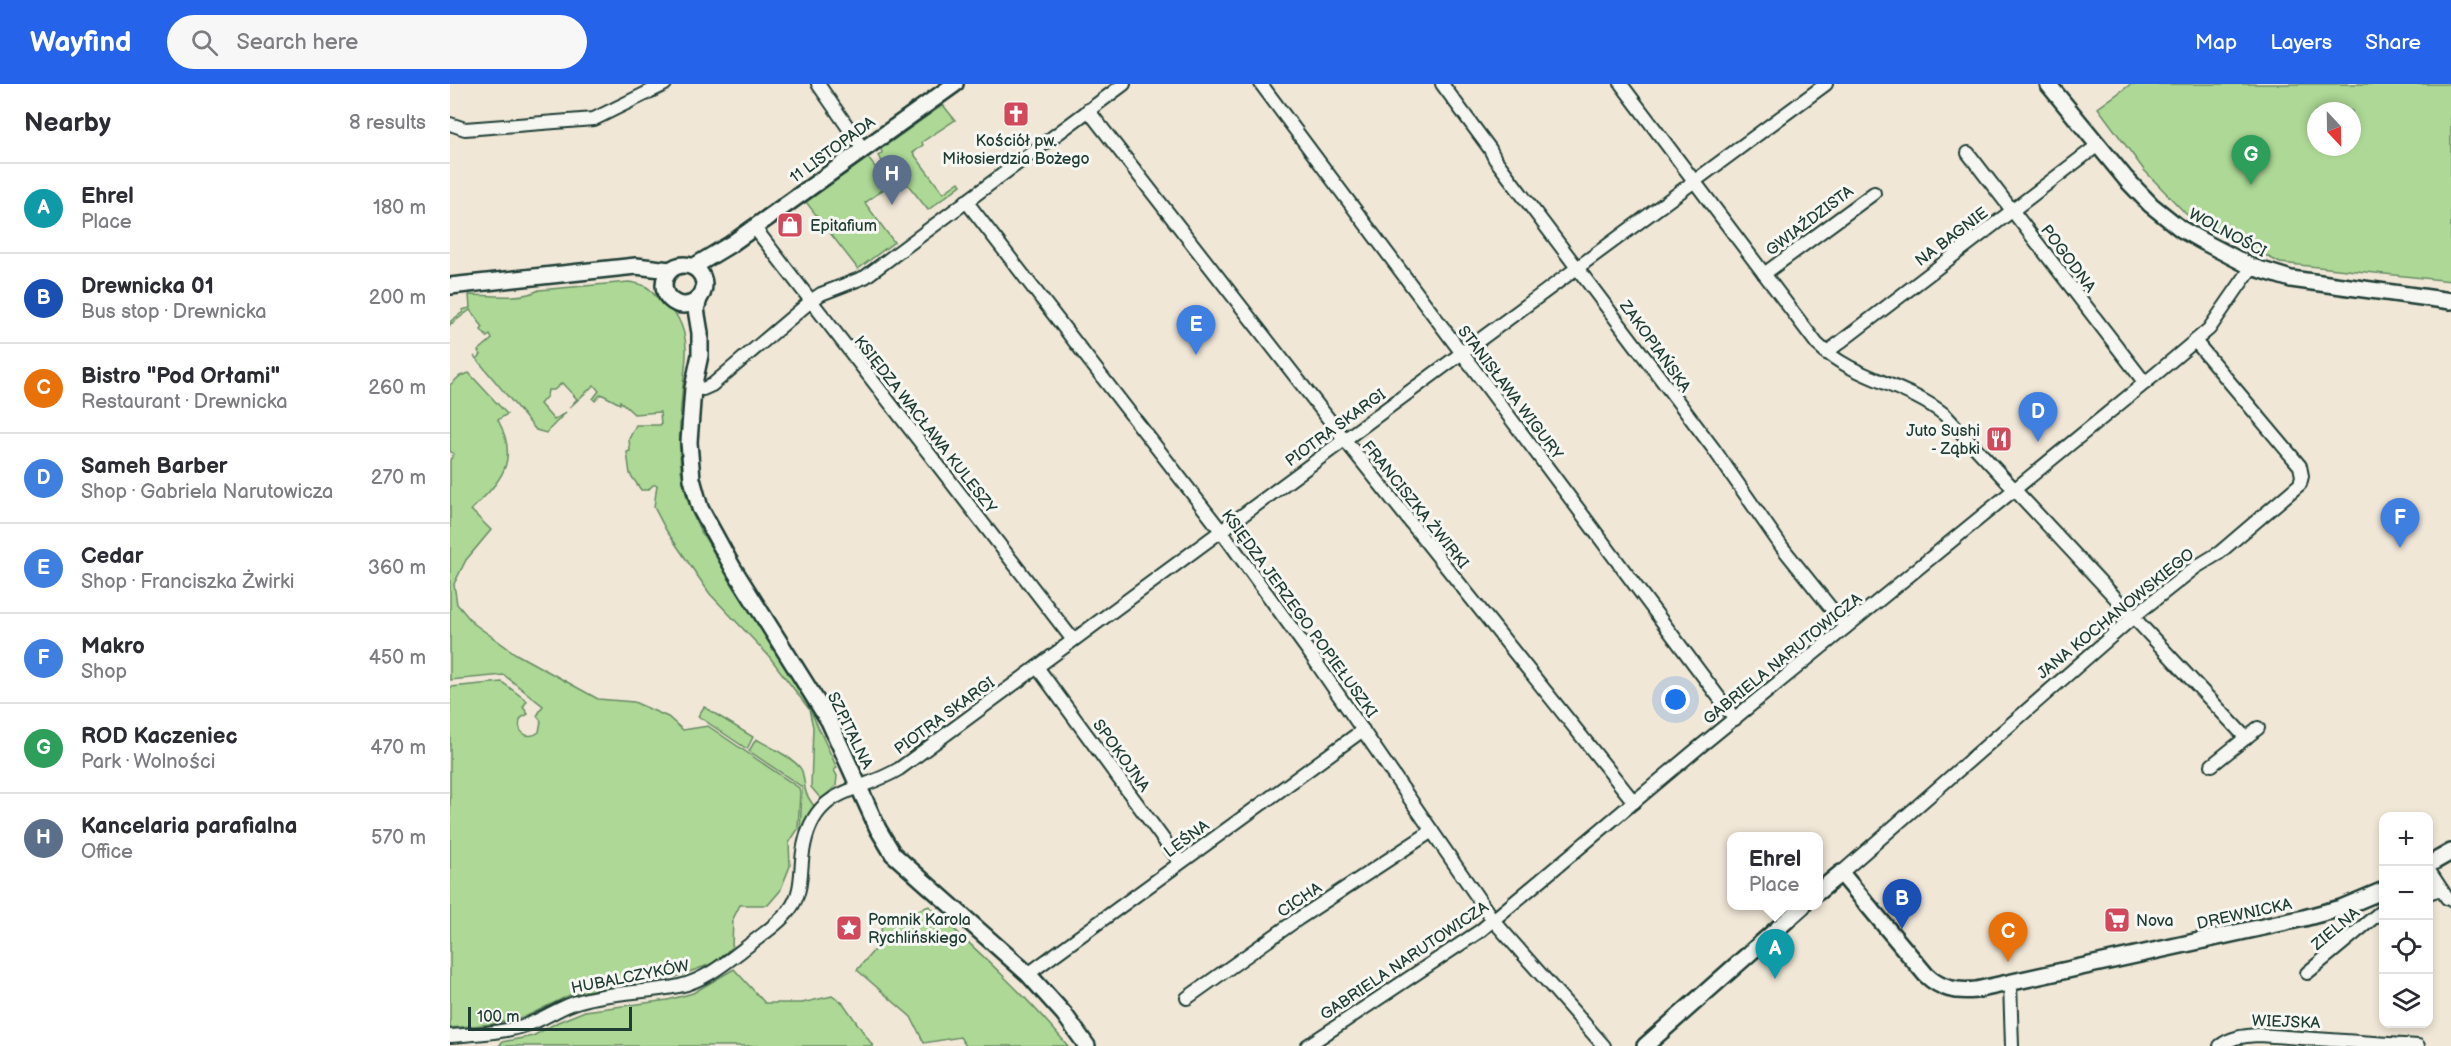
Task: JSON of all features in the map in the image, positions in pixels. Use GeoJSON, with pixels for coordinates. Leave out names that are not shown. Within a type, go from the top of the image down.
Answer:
{"type":"FeatureCollection","features":[{"type":"Feature","properties":{"kind":"street"},"geometry":{"type":"LineString","coordinates":[[450,124],[465,129],[587,120],[664,84]]}},
{"type":"Feature","properties":{"kind":"street"},"geometry":{"type":"LineString","coordinates":[[818,84],[863,149]]}},
{"type":"Feature","properties":{"kind":"street","name":"11 LISTOPADA"},"geometry":{"type":"LineString","coordinates":[[698,272],[754,227],[954,84]]}},
{"type":"Feature","properties":{"kind":"street"},"geometry":{"type":"LineString","coordinates":[[618,269],[643,274],[664,285],[669,298],[679,304],[688,318],[694,341],[694,380],[703,389],[715,383],[821,294],[865,277],[1124,84]]}},
{"type":"Feature","properties":{"kind":"street","name":"STANISŁAWA WIGURY"},"geometry":{"type":"LineString","coordinates":[[1261,84],[1735,719]]}},
{"type":"Feature","properties":{"kind":"street","name":"ZAKOPIAŃSKA"},"geometry":{"type":"LineString","coordinates":[[1442,84],[1713,448],[1782,547],[1846,627]]}},
{"type":"Feature","properties":{"kind":"street"},"geometry":{"type":"LineString","coordinates":[[1622,84],[1826,353],[1858,372],[1941,411],[2246,738]]}},
{"type":"Feature","properties":{"kind":"street","name":"PIOTRA SKARGI"},"geometry":{"type":"LineString","coordinates":[[858,785],[899,769],[1826,84]]}},
{"type":"Feature","properties":{"kind":"street","name":"WOLNOŚCI"},"geometry":{"type":"LineString","coordinates":[[2048,84],[2143,196],[2181,229],[2252,267],[2291,279],[2451,301]]}},
{"type":"Feature","properties":{"kind":"street","name":"FRANCISZKA ŻWIRKI"},"geometry":{"type":"LineString","coordinates":[[1088,110],[1345,440],[1634,802]]}},
{"type":"Feature","properties":{"kind":"street","name":"NA BAGNIE"},"geometry":{"type":"LineString","coordinates":[[1826,353],[2098,145]]}},
{"type":"Feature","properties":{"kind":"street","name":"POGODNA"},"geometry":{"type":"LineString","coordinates":[[1968,153],[2145,383]]}},
{"type":"Feature","properties":{"kind":"street","name":"GWIAŹDZISTA"},"geometry":{"type":"LineString","coordinates":[[1764,274],[1874,193]]}},
{"type":"Feature","properties":{"kind":"street","name":"KSIĘDZA JERZEGO POPIEŁUSZKI"},"geometry":{"type":"LineString","coordinates":[[966,201],[1222,532],[1363,730],[1493,920],[1604,1046]]}},
{"type":"Feature","properties":{"kind":"street","name":"KSIĘDZA WACŁAWA KULESZY"},"geometry":{"type":"LineString","coordinates":[[754,227],[1073,640]]}},
{"type":"Feature","properties":{"kind":"street"},"geometry":{"type":"LineString","coordinates":[[450,286],[636,266],[670,270],[681,265],[698,272],[705,286],[696,309],[701,342],[694,380]]}},
{"type":"Feature","properties":{"kind":"street","name":"GABRIELA NARUTOWICZA"},"geometry":{"type":"LineString","coordinates":[[1307,1046],[1493,920],[2145,383],[2209,329],[2252,267]]}},
{"type":"Feature","properties":{"kind":"street"},"geometry":{"type":"LineString","coordinates":[[664,285],[670,270]]}},
{"type":"Feature","properties":{"kind":"street"},"geometry":{"type":"LineString","coordinates":[[679,304],[691,304],[699,299]]}},
{"type":"Feature","properties":{"kind":"street","name":"JANA KOCHANOWSKIEGO"},"geometry":{"type":"LineString","coordinates":[[1823,888],[2134,617],[2196,567],[2219,552],[2300,484],[2302,476],[2300,466],[2195,341]]}},
{"type":"Feature","properties":{"kind":"street","name":"SZPITALNA"},"geometry":{"type":"LineString","coordinates":[[694,380],[690,464],[696,495],[706,522],[816,698],[878,829],[894,854],[1028,974],[1064,1014],[1087,1046]]}},
{"type":"Feature","properties":{"kind":"street","name":"SPOKOJNA"},"geometry":{"type":"LineString","coordinates":[[1037,667],[1180,862]]}},
{"type":"Feature","properties":{"kind":"street"},"geometry":{"type":"LineString","coordinates":[[2212,765],[2258,728]]}},
{"type":"Feature","properties":{"kind":"street","name":"LEŚNA"},"geometry":{"type":"LineString","coordinates":[[1028,974],[1363,730]]}},
{"type":"Feature","properties":{"kind":"street","name":"HUBALCZYKÓW"},"geometry":{"type":"LineString","coordinates":[[450,1036],[528,1025],[581,1000],[680,986],[709,974],[769,930],[790,910],[800,886],[805,843],[817,816],[837,795],[858,785]]}},
{"type":"Feature","properties":{"kind":"street","name":"CICHA"},"geometry":{"type":"LineString","coordinates":[[1187,998],[1298,919],[1432,831]]}},
{"type":"Feature","properties":{"kind":"street"},"geometry":{"type":"LineString","coordinates":[[2430,866],[2451,852]]}},
{"type":"Feature","properties":{"kind":"street","name":"DREWNICKA"},"geometry":{"type":"LineString","coordinates":[[1841,873],[1932,981],[1959,992],[2304,918],[2341,908],[2379,892]]}},
{"type":"Feature","properties":{"kind":"street"},"geometry":{"type":"LineString","coordinates":[[2435,891],[2451,900]]}},
{"type":"Feature","properties":{"kind":"street"},"geometry":{"type":"LineString","coordinates":[[1645,1046],[1798,910]]}},
{"type":"Feature","properties":{"kind":"street","name":"ZIELNA"},"geometry":{"type":"LineString","coordinates":[[2307,973],[2379,913]]}},
{"type":"Feature","properties":{"kind":"street"},"geometry":{"type":"LineString","coordinates":[[2010,982],[2012,1046]]}},
{"type":"Feature","properties":{"kind":"street","name":"WIEJSKA"},"geometry":{"type":"LineString","coordinates":[[2223,1043],[2240,1036],[2258,1035],[2418,1046]]}},
{"type":"Feature","properties":{"kind":"green space"},"geometry":{"type":"Polygon","coordinates":[[[2131,84],[2451,84],[2451,281],[2280,263],[2187,215],[2144,170],[2098,108],[2131,84]]]}},
{"type":"Feature","properties":{"kind":"green space"},"geometry":{"type":"Polygon","coordinates":[[[943,105],[955,120],[922,142],[923,145],[913,153],[943,193],[959,182],[961,185],[928,210],[901,176],[893,175],[878,156],[882,153],[881,149],[943,105]]]}},
{"type":"Feature","properties":{"kind":"green space"},"geometry":{"type":"Polygon","coordinates":[[[868,158],[889,185],[865,203],[894,242],[858,269],[806,202],[868,158]]]}},
{"type":"Feature","properties":{"kind":"green space"},"geometry":{"type":"Polygon","coordinates":[[[629,282],[648,288],[663,305],[677,316],[682,328],[686,356],[680,448],[686,494],[700,530],[808,705],[837,768],[834,770],[837,776],[836,786],[821,799],[811,787],[813,727],[809,709],[768,655],[710,594],[666,530],[654,507],[657,485],[653,485],[648,490],[641,490],[630,474],[627,452],[630,451],[629,439],[636,425],[661,425],[660,412],[634,414],[620,401],[620,404],[601,394],[595,401],[593,399],[599,391],[594,385],[569,408],[577,399],[562,383],[554,390],[548,390],[547,396],[540,404],[554,420],[566,412],[546,433],[536,430],[474,356],[477,359],[481,355],[478,351],[492,339],[490,335],[487,337],[481,330],[483,327],[470,310],[450,325],[451,321],[463,312],[462,310],[470,308],[469,295],[514,296],[539,290],[629,282]]]}},
{"type":"Feature","properties":{"kind":"green space"},"geometry":{"type":"Polygon","coordinates":[[[469,373],[507,414],[498,420],[507,447],[507,459],[499,480],[471,510],[491,530],[466,560],[454,584],[457,604],[473,623],[516,654],[598,699],[634,702],[668,717],[683,730],[708,726],[799,788],[800,792],[798,829],[789,843],[790,866],[780,891],[768,905],[740,905],[733,919],[732,947],[714,963],[675,977],[574,993],[527,1016],[493,1024],[450,1028],[450,689],[451,687],[502,682],[527,701],[523,707],[528,714],[521,718],[520,727],[524,734],[531,736],[539,732],[541,721],[537,716],[543,706],[504,675],[450,680],[450,460],[454,454],[450,451],[450,385],[460,376],[469,373]]]}},
{"type":"Feature","properties":{"kind":"green space"},"geometry":{"type":"Polygon","coordinates":[[[704,707],[753,737],[747,749],[698,716],[704,707]]]}},
{"type":"Feature","properties":{"kind":"green space"},"geometry":{"type":"Polygon","coordinates":[[[756,739],[789,758],[802,771],[806,792],[814,806],[800,834],[802,787],[749,751],[756,739]]]}},
{"type":"Feature","properties":{"kind":"green space"},"geometry":{"type":"Polygon","coordinates":[[[929,906],[1018,991],[1068,1046],[966,1046],[960,1037],[924,1043],[911,1017],[857,970],[880,943],[882,923],[929,906]]]}},
{"type":"Feature","properties":{"kind":"green space"},"geometry":{"type":"Polygon","coordinates":[[[734,969],[765,1003],[802,1003],[832,996],[843,1003],[873,1046],[499,1046],[502,1042],[533,1036],[585,1011],[668,1000],[693,993],[734,969]]]}},
{"type":"Feature","properties":{"kind":"place","name":"Kościół pw. Miłosierdzia Bożego"},"geometry":{"type":"Point","coordinates":[1016,114]}},
{"type":"Feature","properties":{"kind":"place","name":"ROD Kaczeniec"},"geometry":{"type":"Point","coordinates":[2251,185]}},
{"type":"Feature","properties":{"kind":"place","name":"Kancelaria parafialna"},"geometry":{"type":"Point","coordinates":[892,205]}},
{"type":"Feature","properties":{"kind":"place","name":"Epitafium"},"geometry":{"type":"Point","coordinates":[790,225]}},
{"type":"Feature","properties":{"kind":"place","name":"Cedar"},"geometry":{"type":"Point","coordinates":[1196,355]}},
{"type":"Feature","properties":{"kind":"place","name":"Juto Sushi - Ząbki"},"geometry":{"type":"Point","coordinates":[1999,439]}},
{"type":"Feature","properties":{"kind":"place","name":"Sameh Barber"},"geometry":{"type":"Point","coordinates":[2038,442]}},
{"type":"Feature","properties":{"kind":"place","name":"Makro"},"geometry":{"type":"Point","coordinates":[2400,548]}},
{"type":"Feature","properties":{"kind":"place","name":"Nova"},"geometry":{"type":"Point","coordinates":[2117,920]}},
{"type":"Feature","properties":{"kind":"place","name":"Pomnik Karola Rychlińskiego"},"geometry":{"type":"Point","coordinates":[849,928]}},
{"type":"Feature","properties":{"kind":"place","name":"Drewnicka 01"},"geometry":{"type":"Point","coordinates":[1902,929]}},
{"type":"Feature","properties":{"kind":"place","name":"Bistro \"Pod Orłami\""},"geometry":{"type":"Point","coordinates":[2008,962]}},
{"type":"Feature","properties":{"kind":"place","name":"Ehrel"},"geometry":{"type":"Point","coordinates":[1775,979]}}]}
